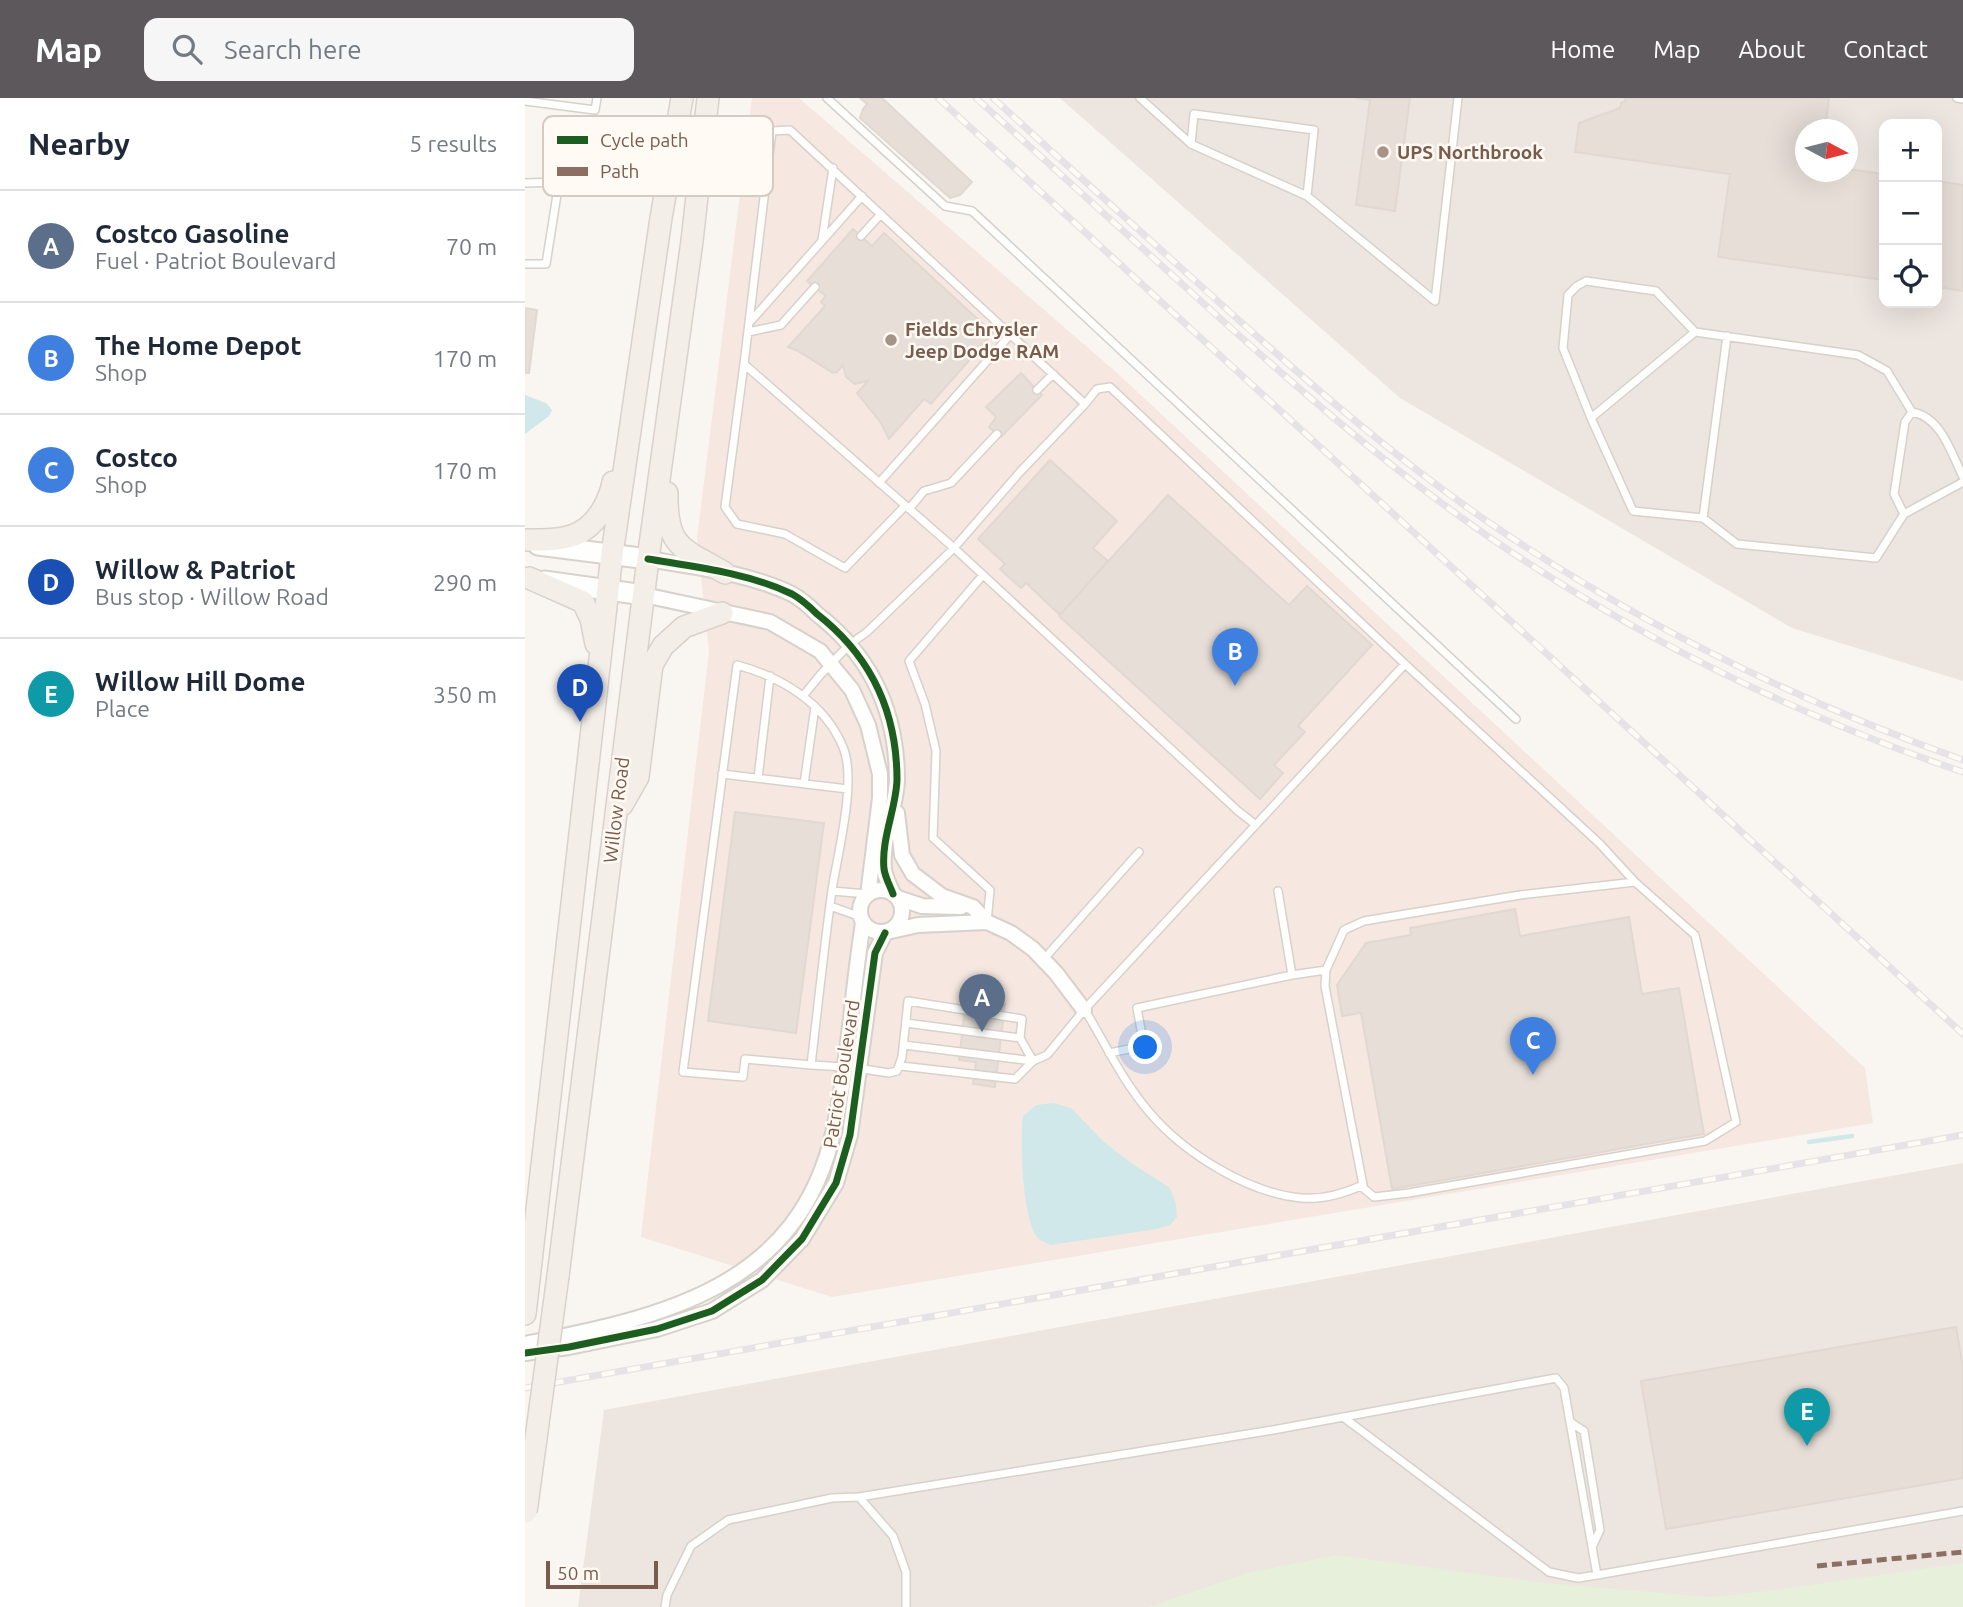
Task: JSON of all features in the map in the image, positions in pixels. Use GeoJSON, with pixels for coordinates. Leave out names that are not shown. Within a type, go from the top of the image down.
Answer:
{"type":"FeatureCollection","features":[{"type":"Feature","properties":{"kind":"main road","name":"Willow Road"},"geometry":{"type":"LineString","coordinates":[[679,116],[682,98]]}},
{"type":"Feature","properties":{"kind":"main road","name":"Willow Road"},"geometry":{"type":"LineString","coordinates":[[706,116],[708,98]]}},
{"type":"Feature","properties":{"kind":"main road","name":"Willow Road"},"geometry":{"type":"LineString","coordinates":[[525,1314],[612,554],[665,196]]}},
{"type":"Feature","properties":{"kind":"main road","name":"Willow Road"},"geometry":{"type":"LineString","coordinates":[[526,1517],[643,594],[697,196]]}},
{"type":"Feature","properties":{"kind":"main road"},"geometry":{"type":"LineString","coordinates":[[525,542],[561,538],[588,530],[599,518],[612,489],[636,314],[661,218]]}},
{"type":"Feature","properties":{"kind":"main road"},"geometry":{"type":"LineString","coordinates":[[692,241],[692,281],[669,454],[667,512],[670,532],[680,547],[725,573]]}},
{"type":"Feature","properties":{"kind":"main road","name":"Patriot Boulevard"},"geometry":{"type":"LineString","coordinates":[[525,542],[648,559]]}},
{"type":"Feature","properties":{"kind":"main road"},"geometry":{"type":"LineString","coordinates":[[527,578],[583,602],[595,635],[598,677]]}},
{"type":"Feature","properties":{"kind":"main road","name":"Patriot Boulevard"},"geometry":{"type":"LineString","coordinates":[[527,578],[643,594]]}},
{"type":"Feature","properties":{"kind":"main road"},"geometry":{"type":"LineString","coordinates":[[615,816],[638,777],[652,665],[663,646],[684,627],[722,613]]}},
{"type":"Feature","properties":{"kind":"street","name":"Patriot Boulevard"},"geometry":{"type":"LineString","coordinates":[[525,1344],[613,1325],[686,1302],[714,1290],[765,1255],[790,1227],[807,1200],[828,1155],[852,1068],[875,953],[902,916],[901,904],[884,869],[896,794],[896,758],[887,708],[860,655],[831,625],[794,595],[725,573],[648,559]]}},
{"type":"Feature","properties":{"kind":"street","name":"Patriot Boulevard"},"geometry":{"type":"LineString","coordinates":[[525,1353],[657,1329],[712,1311],[762,1280],[801,1239],[836,1183],[850,1135],[861,905],[868,895],[880,798],[878,758],[868,725],[852,690],[820,651],[770,622],[643,594]]}},
{"type":"Feature","properties":{"kind":"street"},"geometry":{"type":"LineString","coordinates":[[896,794],[902,855],[913,874],[942,896],[973,907],[986,922],[1011,933],[1034,949],[1084,1010]]}},
{"type":"Feature","properties":{"kind":"street"},"geometry":{"type":"LineString","coordinates":[[868,895],[881,890],[922,906],[973,907]]}},
{"type":"Feature","properties":{"kind":"street"},"geometry":{"type":"LineString","coordinates":[[862,920],[873,931],[888,932],[918,925],[986,922]]}},
{"type":"Feature","properties":{"kind":"lane"},"geometry":{"type":"LineString","coordinates":[[525,101],[552,101],[595,110],[597,98]]}},
{"type":"Feature","properties":{"kind":"lane"},"geometry":{"type":"LineString","coordinates":[[827,98],[945,206],[972,211],[1516,719]]}},
{"type":"Feature","properties":{"kind":"lane"},"geometry":{"type":"LineString","coordinates":[[1140,98],[1191,144],[1307,197],[1436,301],[1458,98]]}},
{"type":"Feature","properties":{"kind":"lane"},"geometry":{"type":"LineString","coordinates":[[1957,98],[1963,99]]}},
{"type":"Feature","properties":{"kind":"lane"},"geometry":{"type":"LineString","coordinates":[[1191,144],[1194,114],[1314,130],[1307,197]]}},
{"type":"Feature","properties":{"kind":"lane"},"geometry":{"type":"LineString","coordinates":[[773,131],[790,130],[1085,404]]}},
{"type":"Feature","properties":{"kind":"lane"},"geometry":{"type":"LineString","coordinates":[[822,241],[833,168]]}},
{"type":"Feature","properties":{"kind":"lane"},"geometry":{"type":"LineString","coordinates":[[525,183],[543,182]]}},
{"type":"Feature","properties":{"kind":"lane"},"geometry":{"type":"LineString","coordinates":[[525,264],[547,264],[557,196]]}},
{"type":"Feature","properties":{"kind":"lane"},"geometry":{"type":"LineString","coordinates":[[764,196],[725,507],[737,524],[785,534],[845,568],[924,491],[951,483],[997,434]]}},
{"type":"Feature","properties":{"kind":"lane"},"geometry":{"type":"LineString","coordinates":[[749,323],[862,196]]}},
{"type":"Feature","properties":{"kind":"lane"},"geometry":{"type":"LineString","coordinates":[[861,236],[881,214]]}},
{"type":"Feature","properties":{"kind":"lane"},"geometry":{"type":"LineString","coordinates":[[1963,477],[1938,427],[1923,414],[1912,412],[1887,371],[1857,355],[1695,332],[1656,291],[1586,281],[1568,295],[1563,348],[1633,511],[1703,518],[1737,544],[1876,558],[1904,514],[1963,482]]}},
{"type":"Feature","properties":{"kind":"lane"},"geometry":{"type":"LineString","coordinates":[[748,332],[781,325],[815,287]]}},
{"type":"Feature","properties":{"kind":"lane"},"geometry":{"type":"LineString","coordinates":[[1591,418],[1695,332]]}},
{"type":"Feature","properties":{"kind":"lane"},"geometry":{"type":"LineString","coordinates":[[879,483],[1010,335]]}},
{"type":"Feature","properties":{"kind":"lane"},"geometry":{"type":"LineString","coordinates":[[1703,518],[1727,336]]}},
{"type":"Feature","properties":{"kind":"lane"},"geometry":{"type":"LineString","coordinates":[[744,364],[954,548],[1256,825]]}},
{"type":"Feature","properties":{"kind":"lane"},"geometry":{"type":"LineString","coordinates":[[1037,390],[1053,374]]}},
{"type":"Feature","properties":{"kind":"lane"},"geometry":{"type":"LineString","coordinates":[[803,696],[850,645],[954,548],[1097,389],[1110,387],[1600,844],[1635,882],[1695,935],[1736,1122],[1705,1141],[1409,1194],[1374,1197],[1361,1186],[1325,986],[1326,970],[1344,930],[1364,921],[1520,895],[1635,882]]}},
{"type":"Feature","properties":{"kind":"lane"},"geometry":{"type":"LineString","coordinates":[[1904,514],[1894,495],[1905,422],[1912,412]]}},
{"type":"Feature","properties":{"kind":"lane"},"geometry":{"type":"LineString","coordinates":[[983,575],[909,661],[925,704],[936,751],[933,838],[990,890],[986,922]]}},
{"type":"Feature","properties":{"kind":"lane"},"geometry":{"type":"LineString","coordinates":[[901,1066],[1015,1079],[1033,1061],[1047,1055],[1084,1010],[1405,664]]}},
{"type":"Feature","properties":{"kind":"lane"},"geometry":{"type":"LineString","coordinates":[[811,1065],[832,891],[848,789],[843,747],[823,715],[803,696],[771,676],[737,665],[683,1072],[743,1077],[745,1059],[889,1073],[897,1071],[901,1066],[908,1001],[1022,1020],[1020,1038],[1033,1061]]}},
{"type":"Feature","properties":{"kind":"lane"},"geometry":{"type":"LineString","coordinates":[[758,778],[771,676]]}},
{"type":"Feature","properties":{"kind":"lane"},"geometry":{"type":"LineString","coordinates":[[804,784],[815,707]]}},
{"type":"Feature","properties":{"kind":"lane"},"geometry":{"type":"LineString","coordinates":[[722,774],[848,789]]}},
{"type":"Feature","properties":{"kind":"lane"},"geometry":{"type":"LineString","coordinates":[[1043,960],[1139,852]]}},
{"type":"Feature","properties":{"kind":"lane"},"geometry":{"type":"LineString","coordinates":[[832,891],[868,895]]}},
{"type":"Feature","properties":{"kind":"lane"},"geometry":{"type":"LineString","coordinates":[[1278,891],[1292,975]]}},
{"type":"Feature","properties":{"kind":"lane"},"geometry":{"type":"LineString","coordinates":[[830,906],[862,920]]}},
{"type":"Feature","properties":{"kind":"lane"},"geometry":{"type":"LineString","coordinates":[[1109,1053],[1144,1046],[1137,1008],[1326,970]]}},
{"type":"Feature","properties":{"kind":"lane"},"geometry":{"type":"LineString","coordinates":[[1084,1010],[1115,1067],[1150,1114],[1192,1151],[1220,1169],[1260,1187],[1299,1198],[1332,1196],[1361,1186]]}},
{"type":"Feature","properties":{"kind":"lane"},"geometry":{"type":"LineString","coordinates":[[906,1023],[1020,1038]]}},
{"type":"Feature","properties":{"kind":"lane"},"geometry":{"type":"LineString","coordinates":[[904,1045],[1033,1061]]}},
{"type":"Feature","properties":{"kind":"lane"},"geometry":{"type":"LineString","coordinates":[[665,1607],[667,1595],[691,1546],[728,1520],[832,1498],[859,1497],[1343,1417],[1556,1378],[1564,1388],[1597,1575]]}},
{"type":"Feature","properties":{"kind":"lane"},"geometry":{"type":"LineString","coordinates":[[1343,1417],[1549,1572],[1579,1578],[1963,1511]]}},
{"type":"Feature","properties":{"kind":"lane"},"geometry":{"type":"LineString","coordinates":[[1570,1422],[1584,1431],[1600,1530],[1592,1548]]}},
{"type":"Feature","properties":{"kind":"lane"},"geometry":{"type":"LineString","coordinates":[[859,1497],[893,1536],[906,1572],[906,1607]]}},
{"type":"Feature","properties":{"kind":"shaded area"},"geometry":{"type":"Polygon","coordinates":[[[752,98],[799,98],[1116,372],[1865,1068],[1873,1123],[832,1297],[641,1237],[709,651],[697,538],[740,196],[773,196],[773,116],[750,116],[752,98]]]}},
{"type":"Feature","properties":{"kind":"shaded area"},"geometry":{"type":"Polygon","coordinates":[[[1060,98],[1963,98],[1963,681],[1792,628],[1400,398],[1060,98]]]}},
{"type":"Feature","properties":{"kind":"shaded area"},"geometry":{"type":"Polygon","coordinates":[[[1963,1163],[1963,1607],[578,1607],[604,1410],[1963,1163]]]}},
{"type":"Feature","properties":{"kind":"green space"},"geometry":{"type":"Polygon","coordinates":[[[1337,1555],[1544,1583],[1711,1597],[1963,1563],[1963,1607],[1149,1607],[1247,1573],[1337,1555]]]}},
{"type":"Feature","properties":{"kind":"water"},"geometry":{"type":"Polygon","coordinates":[[[525,395],[546,403],[552,410],[549,416],[525,434],[525,395]]]}},
{"type":"Feature","properties":{"kind":"water"},"geometry":{"type":"Polygon","coordinates":[[[1053,1103],[1071,1108],[1103,1141],[1170,1188],[1177,1217],[1170,1225],[1051,1245],[1038,1238],[1032,1227],[1025,1197],[1023,1116],[1036,1105],[1053,1103]]]}},
{"type":"Feature","properties":{"kind":"building"},"geometry":{"type":"Polygon","coordinates":[[[860,98],[882,98],[972,182],[960,195],[950,198],[860,118],[867,104],[860,98]]]}},
{"type":"Feature","properties":{"kind":"building","name":"UPS Northbrook"},"geometry":{"type":"Polygon","coordinates":[[[1356,98],[1410,98],[1395,211],[1356,205],[1370,100],[1356,98]]]}},
{"type":"Feature","properties":{"kind":"building"},"geometry":{"type":"Polygon","coordinates":[[[1625,98],[1829,98],[1826,119],[1795,119],[1795,182],[1858,182],[1858,170],[1879,173],[1879,279],[1718,257],[1730,174],[1575,152],[1579,123],[1620,108],[1621,103],[1626,101],[1625,98]]]}},
{"type":"Feature","properties":{"kind":"building"},"geometry":{"type":"Polygon","coordinates":[[[1942,182],[1963,185],[1963,291],[1942,288],[1942,182]]]}},
{"type":"Feature","properties":{"kind":"building","name":"Fields Chrysler Jeep Dodge RAM"},"geometry":{"type":"Polygon","coordinates":[[[853,229],[872,246],[884,233],[993,333],[931,404],[924,399],[889,439],[881,423],[857,393],[868,381],[855,384],[846,377],[843,365],[833,373],[788,347],[825,306],[821,302],[826,296],[807,281],[853,229]]]}},
{"type":"Feature","properties":{"kind":"building"},"geometry":{"type":"Polygon","coordinates":[[[525,308],[537,310],[529,373],[525,373],[525,308]]]}},
{"type":"Feature","properties":{"kind":"building"},"geometry":{"type":"Polygon","coordinates":[[[1021,373],[1042,395],[1001,437],[989,427],[996,417],[986,407],[1021,373]]]}},
{"type":"Feature","properties":{"kind":"building"},"geometry":{"type":"Polygon","coordinates":[[[1050,460],[1117,521],[1093,548],[1108,561],[1060,615],[1026,583],[1021,588],[1000,569],[1005,564],[978,539],[1050,460]]]}},
{"type":"Feature","properties":{"kind":"building"},"geometry":{"type":"Polygon","coordinates":[[[1168,495],[1289,605],[1307,586],[1372,645],[1298,726],[1305,732],[1274,765],[1283,773],[1260,799],[1059,616],[1168,495]]]}},
{"type":"Feature","properties":{"kind":"building"},"geometry":{"type":"Polygon","coordinates":[[[735,812],[824,823],[796,1033],[708,1021],[735,812]]]}},
{"type":"Feature","properties":{"kind":"building"},"geometry":{"type":"Polygon","coordinates":[[[1515,909],[1520,936],[1629,917],[1642,994],[1679,988],[1704,1134],[1392,1189],[1361,1013],[1342,1016],[1337,985],[1366,943],[1411,935],[1410,928],[1515,909]]]}},
{"type":"Feature","properties":{"kind":"building"},"geometry":{"type":"Polygon","coordinates":[[[966,1000],[1005,1004],[995,1087],[973,1084],[976,1062],[959,1060],[966,1000]]]}},
{"type":"Feature","properties":{"kind":"building"},"geometry":{"type":"Polygon","coordinates":[[[1956,1327],[1963,1367],[1963,1478],[1666,1529],[1641,1381],[1956,1327]]]}},
{"type":"Feature","properties":{"kind":"waterway"},"geometry":{"type":"LineString","coordinates":[[1809,1142],[1852,1136]]}},
{"type":"Feature","properties":{"kind":"railway"},"geometry":{"type":"LineString","coordinates":[[938,98],[1963,1034]]}},
{"type":"Feature","properties":{"kind":"railway"},"geometry":{"type":"LineString","coordinates":[[976,98],[1301,390],[1413,482],[1492,539],[1603,609],[1719,671],[1840,726],[1963,772]]}},
{"type":"Feature","properties":{"kind":"railway"},"geometry":{"type":"LineString","coordinates":[[993,98],[1309,382],[1421,474],[1500,530],[1610,599],[1724,660],[1842,713],[1963,760]]}},
{"type":"Feature","properties":{"kind":"railway"},"geometry":{"type":"LineString","coordinates":[[525,1388],[1963,1135]]}},
{"type":"Feature","properties":{"kind":"marked path"},"geometry":{"type":"LineString","coordinates":[[1817,1566],[1963,1552]]}},
{"type":"Feature","properties":{"kind":"cycle path"},"geometry":{"type":"LineString","coordinates":[[648,559],[740,576],[792,594],[836,630],[866,667],[886,708],[896,755],[897,780],[884,858],[885,872],[893,894]]}},
{"type":"Feature","properties":{"kind":"cycle path"},"geometry":{"type":"LineString","coordinates":[[525,1353],[657,1329],[712,1311],[762,1280],[802,1239],[836,1183],[850,1135],[875,953],[885,933]]}},
{"type":"Feature","properties":{"kind":"place","name":"UPS Northbrook"},"geometry":{"type":"Point","coordinates":[1383,152]}},
{"type":"Feature","properties":{"kind":"place","name":"Fields Chrysler Jeep Dodge RAM"},"geometry":{"type":"Point","coordinates":[891,340]}},
{"type":"Feature","properties":{"kind":"place","name":"The Home Depot"},"geometry":{"type":"Point","coordinates":[1235,686]}},
{"type":"Feature","properties":{"kind":"place","name":"Willow & Patriot"},"geometry":{"type":"Point","coordinates":[580,722]}},
{"type":"Feature","properties":{"kind":"place","name":"Costco Gasoline"},"geometry":{"type":"Point","coordinates":[982,1032]}},
{"type":"Feature","properties":{"kind":"place","name":"Costco"},"geometry":{"type":"Point","coordinates":[1533,1075]}},
{"type":"Feature","properties":{"kind":"place","name":"Willow Hill Dome"},"geometry":{"type":"Point","coordinates":[1807,1446]}}]}
